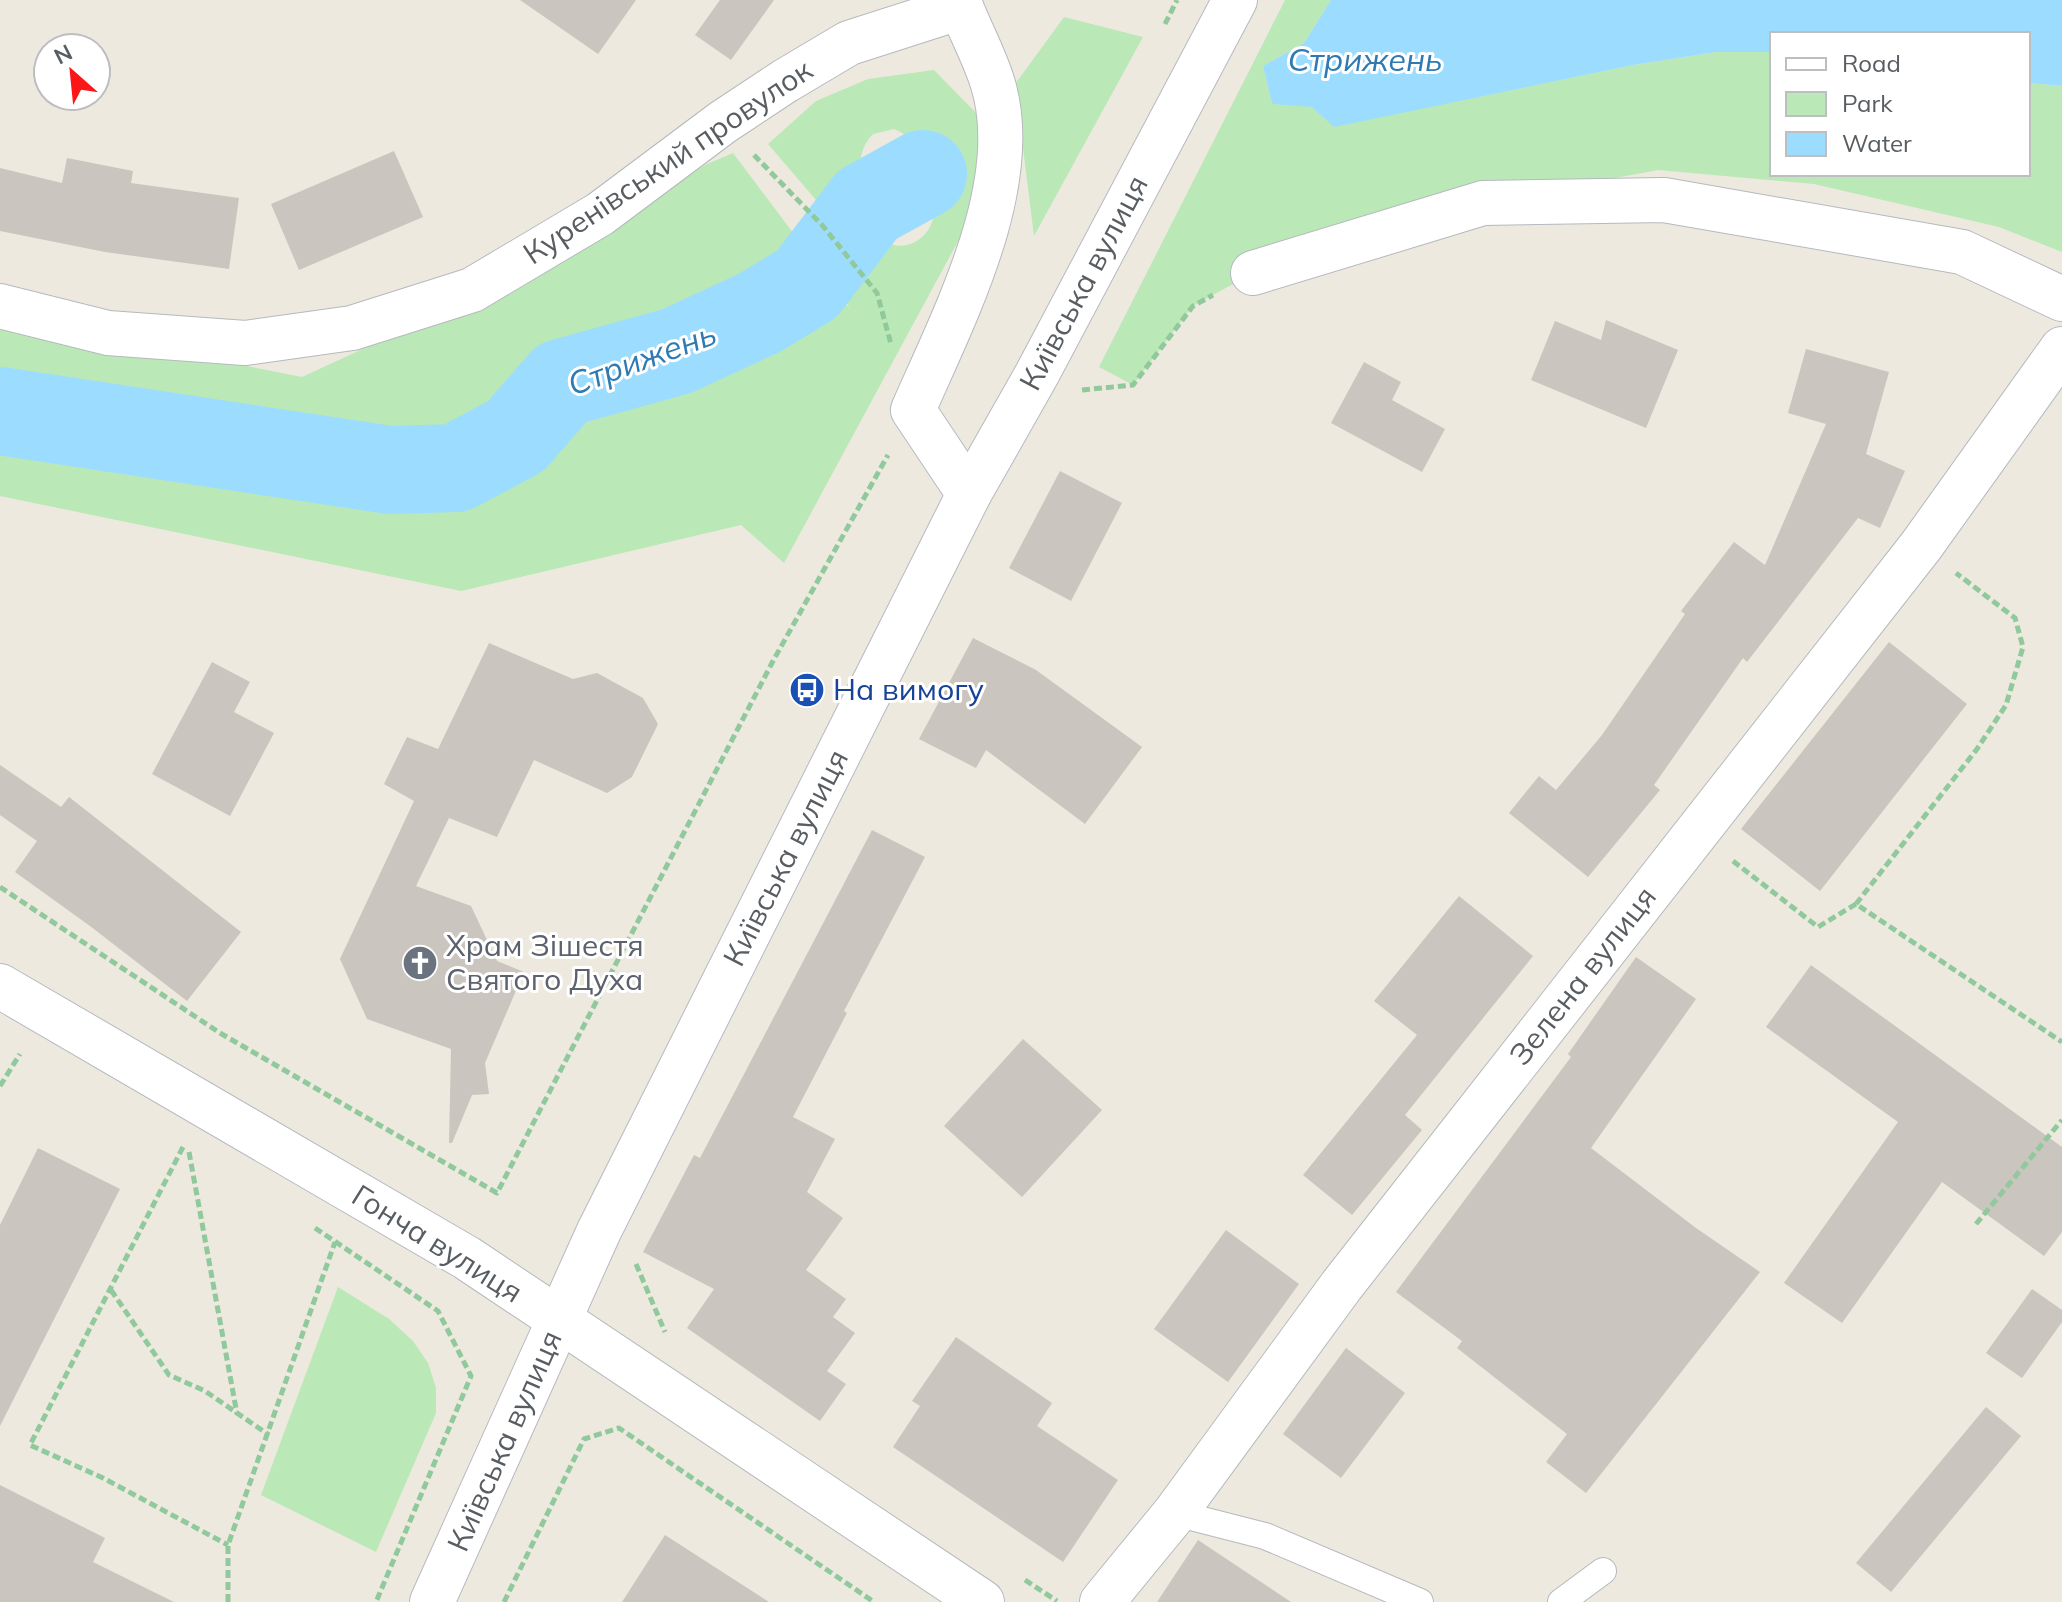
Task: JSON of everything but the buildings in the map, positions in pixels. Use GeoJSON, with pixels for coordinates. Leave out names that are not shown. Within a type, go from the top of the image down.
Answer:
{"type":"FeatureCollection","features":[{"type":"Feature","properties":{"kind":"street","name":"Київська вулиця"},"geometry":{"type":"LineString","coordinates":[[432,1602],[599,1231],[969,494],[1037,374],[1235,0]]}},
{"type":"Feature","properties":{"kind":"street","name":"Куренівський провулок"},"geometry":{"type":"LineString","coordinates":[[0,306],[108,333],[245,343],[352,328],[472,290],[600,214],[723,122],[849,43],[957,4]]}},
{"type":"Feature","properties":{"kind":"street"},"geometry":{"type":"LineString","coordinates":[[957,4],[993,83],[1001,141],[987,229],[952,321],[913,410],[969,494]]}},
{"type":"Feature","properties":{"kind":"street"},"geometry":{"type":"LineString","coordinates":[[1253,273],[1483,203],[1664,200],[1962,252],[2062,299]]}},
{"type":"Feature","properties":{"kind":"street","name":"Зелена вулиця"},"geometry":{"type":"LineString","coordinates":[[1102,1602],[1175,1513],[1342,1285],[1921,546],[2062,349]]}},
{"type":"Feature","properties":{"kind":"street","name":"Гонча вулиця"},"geometry":{"type":"LineString","coordinates":[[0,986],[467,1258],[982,1602]]}},
{"type":"Feature","properties":{"kind":"lane"},"geometry":{"type":"LineString","coordinates":[[1175,1513],[1265,1536],[1420,1602]]}},
{"type":"Feature","properties":{"kind":"lane"},"geometry":{"type":"LineString","coordinates":[[1561,1602],[1603,1571]]}},
{"type":"Feature","properties":{"kind":"path"},"geometry":{"type":"LineString","coordinates":[[723,122],[822,225],[877,293]]}},
{"type":"Feature","properties":{"kind":"path"},"geometry":{"type":"LineString","coordinates":[[1079,391],[1133,385],[1193,306],[1253,273]]}},
{"type":"Feature","properties":{"kind":"path"},"geometry":{"type":"LineString","coordinates":[[0,887],[220,1033],[497,1193],[766,675],[913,410]]}},
{"type":"Feature","properties":{"kind":"path"},"geometry":{"type":"LineString","coordinates":[[1695,833],[1818,927],[1856,904],[1977,749],[2006,705],[2023,647],[2015,618],[1921,546]]}},
{"type":"Feature","properties":{"kind":"path"},"geometry":{"type":"LineString","coordinates":[[1856,904],[2062,1042]]}},
{"type":"Feature","properties":{"kind":"path"},"geometry":{"type":"LineString","coordinates":[[10,1050],[34,1061]]}},
{"type":"Feature","properties":{"kind":"path"},"geometry":{"type":"LineString","coordinates":[[0,1086],[20,1054]]}},
{"type":"Feature","properties":{"kind":"path"},"geometry":{"type":"LineString","coordinates":[[1976,1224],[2062,1120]]}},
{"type":"Feature","properties":{"kind":"path"},"geometry":{"type":"LineString","coordinates":[[228,1545],[103,1478],[30,1445],[187,1139],[237,1414]]}},
{"type":"Feature","properties":{"kind":"path"},"geometry":{"type":"LineString","coordinates":[[310,1225],[438,1311],[471,1376],[376,1602]]}},
{"type":"Feature","properties":{"kind":"path"},"geometry":{"type":"LineString","coordinates":[[228,1602],[228,1545],[335,1242]]}},
{"type":"Feature","properties":{"kind":"path"},"geometry":{"type":"LineString","coordinates":[[635,1262],[666,1334]]}},
{"type":"Feature","properties":{"kind":"path"},"geometry":{"type":"LineString","coordinates":[[111,1290],[169,1375],[205,1391],[269,1435]]}},
{"type":"Feature","properties":{"kind":"path"},"geometry":{"type":"LineString","coordinates":[[504,1602],[584,1439],[619,1428],[874,1602]]}},
{"type":"Feature","properties":{"kind":"path"},"geometry":{"type":"LineString","coordinates":[[1018,1575],[1057,1602]]}},
{"type":"Feature","properties":{"kind":"green space"},"geometry":{"type":"Polygon","coordinates":[[[1285,0],[1331,0],[1304,43],[1263,66],[1272,104],[1428,107],[1633,65],[1716,52],[1770,52],[1770,176],[2030,176],[2030,83],[2062,86],[2062,252],[1999,227],[1814,184],[1658,170],[1483,203],[1253,273],[1193,306],[1133,385],[1099,367],[1285,0]]]}},
{"type":"Feature","properties":{"kind":"green space"},"geometry":{"type":"Polygon","coordinates":[[[1064,17],[1143,37],[1034,236],[1015,84],[1064,17]]]}},
{"type":"Feature","properties":{"kind":"green space"},"geometry":{"type":"Polygon","coordinates":[[[934,70],[986,123],[983,195],[784,563],[741,525],[461,591],[0,496],[0,317],[302,377],[559,258],[705,165],[733,153],[851,310],[823,263],[870,222],[882,239],[895,245],[909,244],[927,232],[933,218],[919,154],[905,135],[894,129],[873,134],[862,154],[864,191],[828,214],[768,144],[816,101],[868,79],[934,70]]]}},
{"type":"Feature","properties":{"kind":"green space"},"geometry":{"type":"Polygon","coordinates":[[[338,1287],[389,1319],[413,1341],[428,1363],[436,1388],[436,1413],[376,1552],[261,1495],[338,1287]]]}},
{"type":"Feature","properties":{"kind":"water","name":"Стрижень"},"geometry":{"type":"Polygon","coordinates":[[[1331,0],[2062,0],[2062,86],[2030,83],[2030,32],[1770,32],[1770,52],[1716,52],[1633,65],[1334,127],[1312,107],[1272,104],[1263,66],[1304,43],[1331,0]]]}},
{"type":"Feature","properties":{"kind":"waterway","name":"Стрижень"},"geometry":{"type":"LineString","coordinates":[[0,411],[390,470],[456,468],[516,436],[562,383],[677,351],[759,313],[807,284],[867,205],[923,174]]}},
{"type":"Feature","properties":{"kind":"place","name":"На вимогу"},"geometry":{"type":"Point","coordinates":[807,690]}},
{"type":"Feature","properties":{"kind":"place","name":"Храм Зішестя Святого Духа"},"geometry":{"type":"Point","coordinates":[420,963]}}]}
